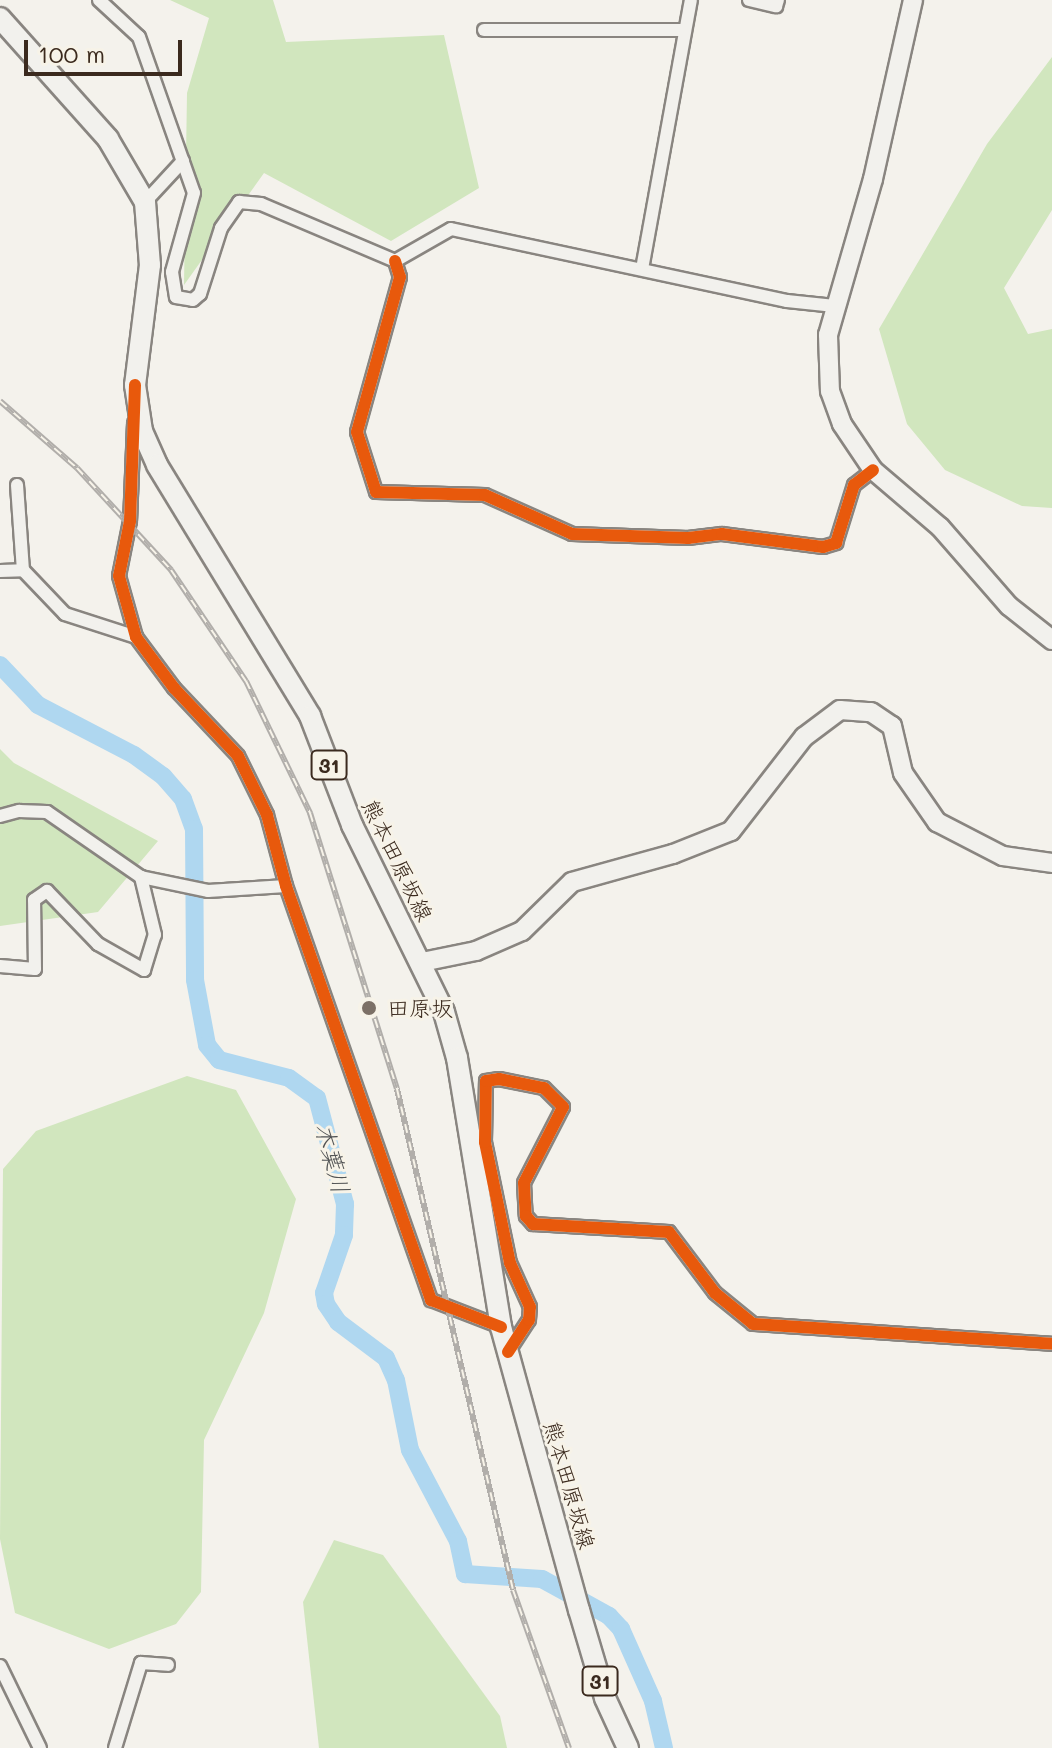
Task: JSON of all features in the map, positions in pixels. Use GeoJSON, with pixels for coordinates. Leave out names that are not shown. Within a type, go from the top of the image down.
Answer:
{"type":"FeatureCollection","features":[{"type":"Feature","properties":{"kind":"main road","name":"熊本田原坂線"},"geometry":{"type":"LineString","coordinates":[[0,18],[108,139],[145,202],[150,265],[135,385],[142,431],[157,465],[310,716],[352,825],[422,962],[457,1058],[501,1327],[605,1698],[628,1748]]}},
{"type":"Feature","properties":{"kind":"street"},"geometry":{"type":"LineString","coordinates":[[99,0],[139,37],[194,193],[172,272],[176,297],[193,300],[200,294],[221,228],[239,202],[261,204],[395,261],[400,277],[357,432],[376,492],[485,495],[572,534],[688,538],[722,534],[823,547],[836,543],[854,485],[873,470]]}},
{"type":"Feature","properties":{"kind":"street"},"geometry":{"type":"LineString","coordinates":[[642,269],[691,0]]}},
{"type":"Feature","properties":{"kind":"street"},"geometry":{"type":"LineString","coordinates":[[749,0],[776,6],[778,0]]}},
{"type":"Feature","properties":{"kind":"street"},"geometry":{"type":"LineString","coordinates":[[913,0],[873,179],[828,335],[830,391],[842,424],[873,470],[940,527],[1009,606],[1052,640]]}},
{"type":"Feature","properties":{"kind":"street"},"geometry":{"type":"LineString","coordinates":[[484,30],[685,30]]}},
{"type":"Feature","properties":{"kind":"street"},"geometry":{"type":"LineString","coordinates":[[145,202],[183,161]]}},
{"type":"Feature","properties":{"kind":"street"},"geometry":{"type":"LineString","coordinates":[[395,261],[451,229],[835,306]]}},
{"type":"Feature","properties":{"kind":"street"},"geometry":{"type":"LineString","coordinates":[[135,385],[130,521],[119,576],[136,637],[174,688],[238,756],[277,839],[286,886],[431,1300],[501,1327]]}},
{"type":"Feature","properties":{"kind":"street"},"geometry":{"type":"LineString","coordinates":[[17,485],[23,570],[65,614],[136,637]]}},
{"type":"Feature","properties":{"kind":"street"},"geometry":{"type":"LineString","coordinates":[[0,571],[23,570]]}},
{"type":"Feature","properties":{"kind":"street"},"geometry":{"type":"LineString","coordinates":[[422,962],[476,951],[522,931],[572,882],[673,854],[731,831],[804,737],[840,710],[871,712],[892,726],[903,773],[937,822],[1003,856],[1052,863]]}},
{"type":"Feature","properties":{"kind":"street"},"geometry":{"type":"LineString","coordinates":[[0,816],[47,812],[141,877],[208,891],[286,886]]}},
{"type":"Feature","properties":{"kind":"street"},"geometry":{"type":"LineString","coordinates":[[0,966],[35,969],[34,900],[47,891],[98,944],[144,970],[155,935],[141,877]]}},
{"type":"Feature","properties":{"kind":"street"},"geometry":{"type":"LineString","coordinates":[[508,1352],[529,1320],[530,1307],[510,1263],[485,1142],[486,1081],[499,1079],[544,1088],[563,1107],[524,1183],[526,1216],[533,1224],[669,1232],[715,1293],[753,1324],[1052,1344]]}},
{"type":"Feature","properties":{"kind":"street"},"geometry":{"type":"LineString","coordinates":[[115,1748],[141,1663],[168,1665]]}},
{"type":"Feature","properties":{"kind":"street"},"geometry":{"type":"LineString","coordinates":[[0,1666],[40,1748]]}},
{"type":"Feature","properties":{"kind":"green space"},"geometry":{"type":"Polygon","coordinates":[[[170,0],[273,0],[286,42],[444,35],[479,188],[391,241],[264,173],[184,285],[187,93],[209,18],[170,0]]]}},
{"type":"Feature","properties":{"kind":"green space"},"geometry":{"type":"Polygon","coordinates":[[[1052,57],[1052,210],[1004,288],[1028,334],[1052,329],[1052,508],[1022,506],[945,470],[907,424],[879,329],[987,144],[1052,57]]]}},
{"type":"Feature","properties":{"kind":"green space"},"geometry":{"type":"Polygon","coordinates":[[[0,749],[14,763],[158,841],[98,912],[0,926],[0,749]]]}},
{"type":"Feature","properties":{"kind":"green space"},"geometry":{"type":"Polygon","coordinates":[[[187,1076],[236,1090],[296,1199],[264,1313],[204,1440],[201,1592],[176,1624],[109,1649],[15,1613],[0,1539],[3,1169],[36,1131],[187,1076]]]}},
{"type":"Feature","properties":{"kind":"green space"},"geometry":{"type":"Polygon","coordinates":[[[334,1540],[383,1555],[500,1716],[507,1748],[319,1748],[303,1602],[334,1540]]]}},
{"type":"Feature","properties":{"kind":"waterway","name":"木葉川"},"geometry":{"type":"LineString","coordinates":[[0,665],[38,705],[134,755],[163,776],[183,799],[194,829],[195,980],[207,1045],[219,1060],[289,1078],[317,1098],[345,1204],[344,1235],[324,1293],[326,1304],[338,1322],[386,1358],[396,1380],[410,1450],[458,1541],[465,1574],[542,1579],[609,1616],[621,1629],[653,1701],[664,1748]]}},
{"type":"Feature","properties":{"kind":"railway"},"geometry":{"type":"LineString","coordinates":[[0,401],[77,468],[171,570],[246,681],[310,813],[397,1089],[513,1590],[569,1748]]}},
{"type":"Feature","properties":{"kind":"cycle path"},"geometry":{"type":"LineString","coordinates":[[395,261],[400,277],[357,432],[376,492],[485,495],[572,534],[688,538],[722,534],[823,547],[836,543],[854,485],[873,470]]}},
{"type":"Feature","properties":{"kind":"cycle path"},"geometry":{"type":"LineString","coordinates":[[135,385],[130,521],[119,576],[136,637],[174,688],[238,756],[267,815],[286,886],[431,1300],[501,1327]]}},
{"type":"Feature","properties":{"kind":"cycle path"},"geometry":{"type":"LineString","coordinates":[[508,1352],[529,1320],[530,1307],[510,1263],[485,1142],[486,1081],[499,1079],[544,1088],[563,1107],[524,1183],[526,1216],[533,1224],[669,1232],[715,1293],[753,1324],[1052,1344]]}},
{"type":"Feature","properties":{"kind":"place","name":"田原坂"},"geometry":{"type":"Point","coordinates":[369,1008]}}]}
